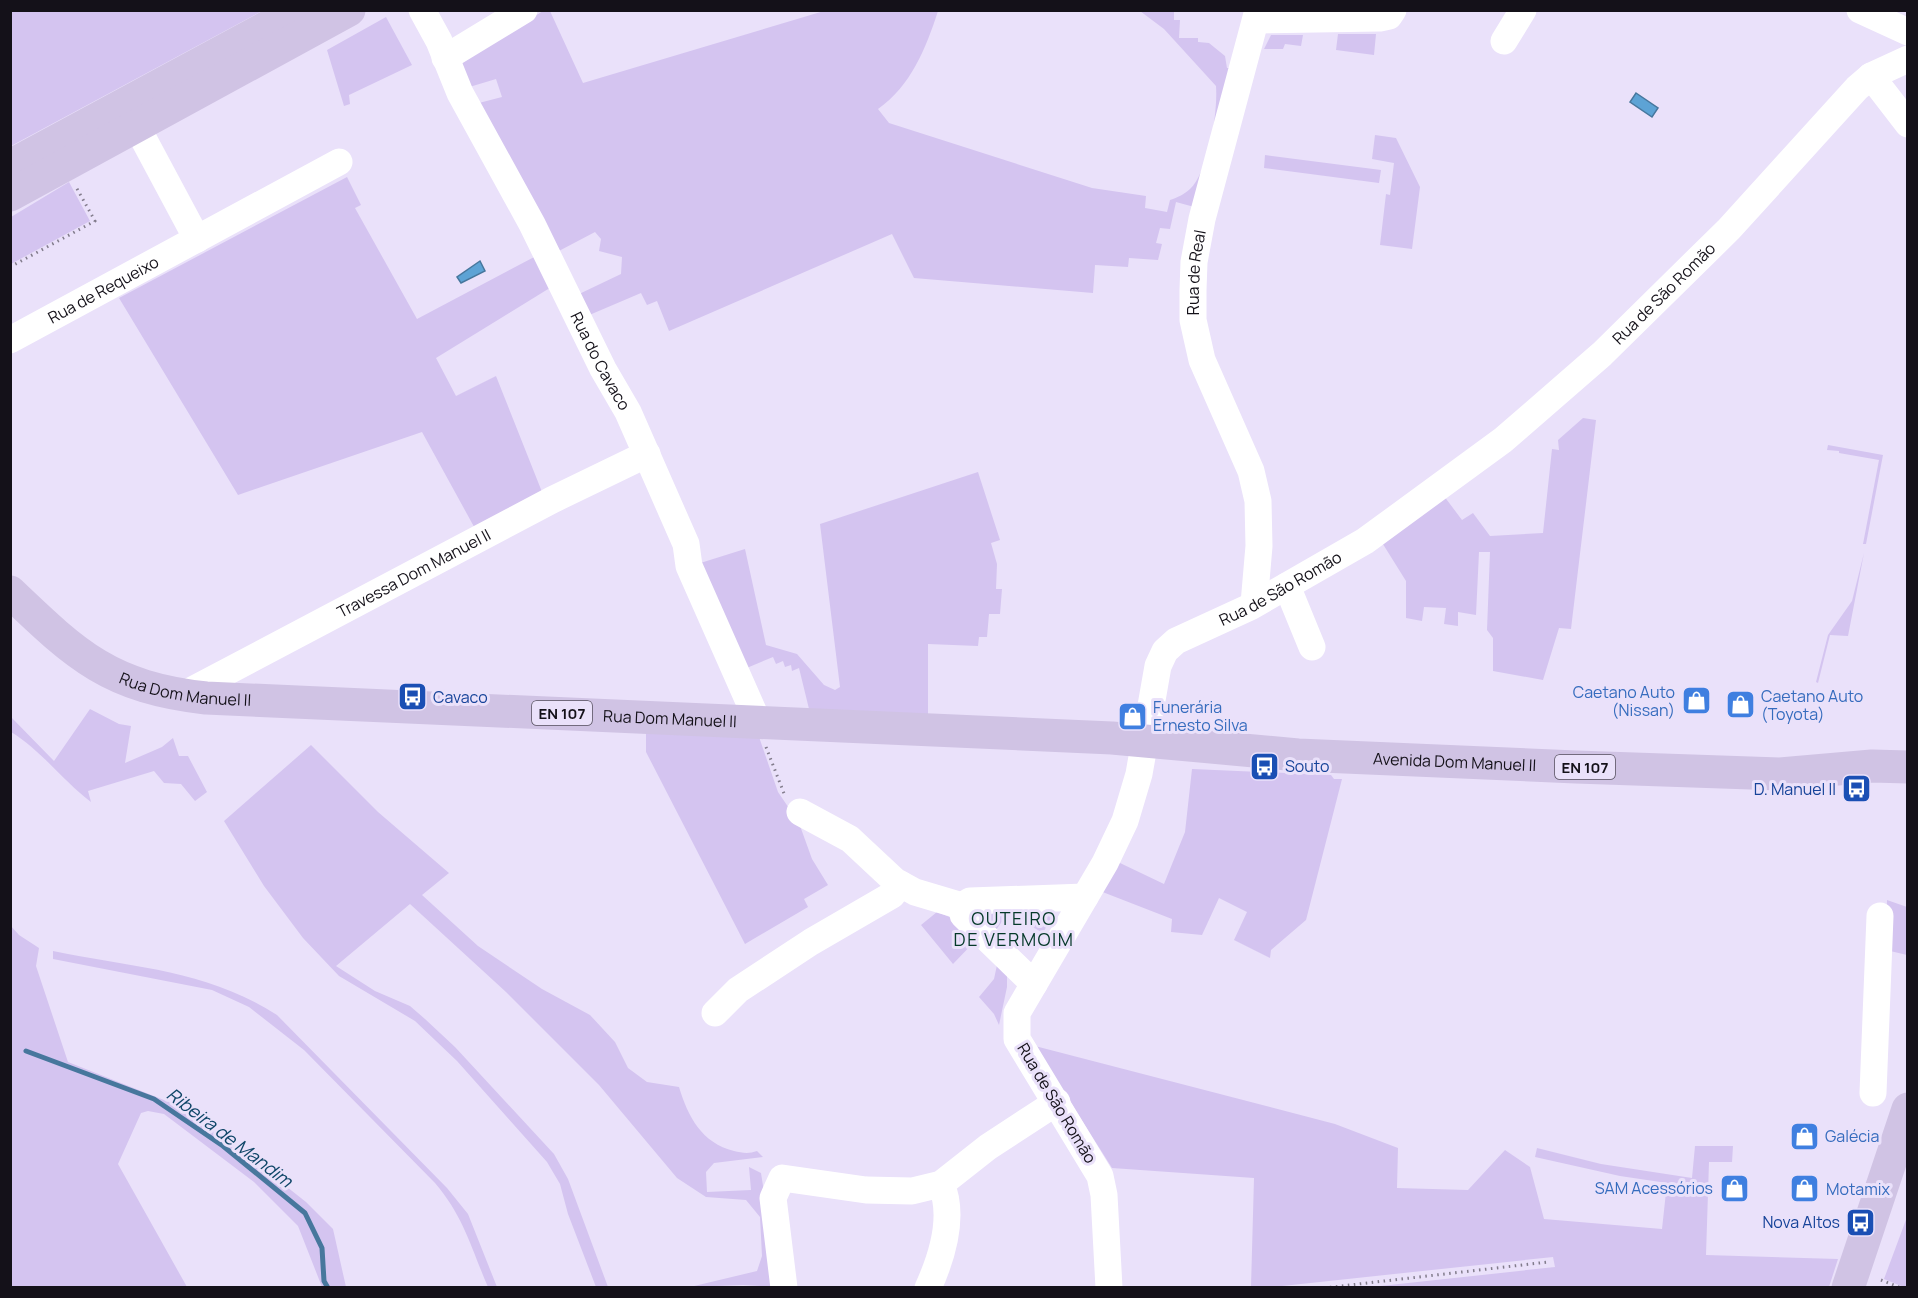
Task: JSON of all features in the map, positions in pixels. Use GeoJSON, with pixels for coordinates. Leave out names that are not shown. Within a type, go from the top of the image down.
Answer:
{"type":"FeatureCollection","features":[{"type":"Feature","properties":{"kind":"main road"},"geometry":{"type":"LineString","coordinates":[[10,166],[298,10]]}},
{"type":"Feature","properties":{"kind":"main road"},"geometry":{"type":"LineString","coordinates":[[10,195],[349,10]]}},
{"type":"Feature","properties":{"kind":"main road","name":"Rua Dom Manuel II"},"geometry":{"type":"LineString","coordinates":[[10,592],[55,634],[100,667],[136,685],[183,695],[761,732],[1146,741]]}},
{"type":"Feature","properties":{"kind":"main road","name":"Avenida Dom Manuel II"},"geometry":{"type":"LineString","coordinates":[[1146,741],[1298,755],[1633,769],[1780,774],[1872,766],[1908,767]]}},
{"type":"Feature","properties":{"kind":"main road"},"geometry":{"type":"LineString","coordinates":[[1874,1284],[1903,1166],[1908,1109]]}},
{"type":"Feature","properties":{"kind":"main road"},"geometry":{"type":"LineString","coordinates":[[1848,1287],[1903,1166]]}},
{"type":"Feature","properties":{"kind":"street","name":"Rua do Cavaco"},"geometry":{"type":"LineString","coordinates":[[422,10],[460,93],[532,224],[603,369],[628,412],[686,544],[689,566],[761,732]]}},
{"type":"Feature","properties":{"kind":"street"},"geometry":{"type":"LineString","coordinates":[[445,58],[524,10]]}},
{"type":"Feature","properties":{"kind":"street"},"geometry":{"type":"LineString","coordinates":[[1257,15],[1380,18],[1389,16],[1393,10]]}},
{"type":"Feature","properties":{"kind":"street"},"geometry":{"type":"LineString","coordinates":[[1504,41],[1524,10]]}},
{"type":"Feature","properties":{"kind":"street"},"geometry":{"type":"LineString","coordinates":[[1860,10],[1908,32],[1896,51],[1901,61]]}},
{"type":"Feature","properties":{"kind":"street","name":"Rua de Real"},"geometry":{"type":"LineString","coordinates":[[1254,604],[1259,546],[1258,501],[1251,471],[1204,369],[1193,320],[1197,240],[1257,15]]}},
{"type":"Feature","properties":{"kind":"street","name":"Rua de São Romão"},"geometry":{"type":"LineString","coordinates":[[1109,1287],[1104,1195],[1100,1176],[1017,1039],[1017,1013],[1085,897],[1125,821],[1139,774],[1158,666],[1165,651],[1176,640],[1254,604],[1382,531],[1503,440],[1569,384],[1730,229],[1832,114],[1872,76],[1901,61]]}},
{"type":"Feature","properties":{"kind":"street"},"geometry":{"type":"LineString","coordinates":[[1872,76],[1908,124]]}},
{"type":"Feature","properties":{"kind":"street"},"geometry":{"type":"LineString","coordinates":[[136,125],[197,239]]}},
{"type":"Feature","properties":{"kind":"street","name":"Rua de Requeixo"},"geometry":{"type":"LineString","coordinates":[[10,340],[339,162]]}},
{"type":"Feature","properties":{"kind":"street","name":"Travessa Dom Manuel II"},"geometry":{"type":"LineString","coordinates":[[183,695],[552,500],[647,454]]}},
{"type":"Feature","properties":{"kind":"street"},"geometry":{"type":"LineString","coordinates":[[1287,586],[1312,647]]}},
{"type":"Feature","properties":{"kind":"street"},"geometry":{"type":"LineString","coordinates":[[800,812],[850,839],[876,866],[915,892],[962,906],[970,902],[1085,897]]}},
{"type":"Feature","properties":{"kind":"street"},"geometry":{"type":"LineString","coordinates":[[715,1013],[738,990],[811,942],[892,894],[900,884]]}},
{"type":"Feature","properties":{"kind":"street"},"geometry":{"type":"LineString","coordinates":[[962,906],[963,915],[1034,984]]}},
{"type":"Feature","properties":{"kind":"street"},"geometry":{"type":"LineString","coordinates":[[1873,1093],[1880,916]]}},
{"type":"Feature","properties":{"kind":"street"},"geometry":{"type":"LineString","coordinates":[[784,1287],[773,1198],[782,1178],[866,1190],[912,1191],[942,1184],[988,1147],[1057,1102]]}},
{"type":"Feature","properties":{"kind":"street"},"geometry":{"type":"LineString","coordinates":[[928,1287],[937,1269],[946,1228],[946,1195],[942,1184]]}},
{"type":"Feature","properties":{"kind":"path"},"geometry":{"type":"LineString","coordinates":[[10,267],[95,221],[75,185]]}},
{"type":"Feature","properties":{"kind":"path"},"geometry":{"type":"LineString","coordinates":[[761,732],[783,793],[800,812]]}},
{"type":"Feature","properties":{"kind":"path"},"geometry":{"type":"LineString","coordinates":[[1324,1287],[1548,1262]]}},
{"type":"Feature","properties":{"kind":"path"},"geometry":{"type":"LineString","coordinates":[[1874,1284],[1901,1287]]}},
{"type":"Feature","properties":{"kind":"shaded area"},"geometry":{"type":"Polygon","coordinates":[[[11,10],[262,10],[262,11],[11,146],[11,10]]]}},
{"type":"Feature","properties":{"kind":"shaded area"},"geometry":{"type":"Polygon","coordinates":[[[543,11],[550,11],[583,83],[824,11],[938,11],[916,65],[900,89],[878,109],[889,123],[1092,188],[1146,196],[1145,208],[1167,212],[1170,200],[1190,189],[1202,169],[1214,125],[1216,86],[1164,29],[1140,11],[1174,11],[1174,20],[1180,20],[1179,38],[1198,38],[1198,42],[1209,43],[1225,56],[1227,68],[1234,68],[1198,208],[1176,202],[1170,229],[1160,228],[1156,243],[1162,244],[1158,260],[1129,258],[1128,267],[1095,265],[1093,293],[914,278],[892,234],[669,331],[657,301],[647,305],[641,293],[587,316],[577,295],[621,274],[622,257],[599,251],[601,239],[595,232],[557,252],[475,104],[502,97],[496,79],[466,88],[458,64],[543,11]]]}},
{"type":"Feature","properties":{"kind":"shaded area"},"geometry":{"type":"Polygon","coordinates":[[[386,17],[412,65],[349,95],[350,104],[344,106],[327,50],[386,17]]]}},
{"type":"Feature","properties":{"kind":"shaded area"},"geometry":{"type":"Polygon","coordinates":[[[1338,34],[1376,34],[1374,55],[1336,50],[1338,34]]]}},
{"type":"Feature","properties":{"kind":"shaded area"},"geometry":{"type":"Polygon","coordinates":[[[1271,35],[1303,35],[1301,46],[1285,44],[1283,49],[1264,49],[1271,35]]]}},
{"type":"Feature","properties":{"kind":"shaded area"},"geometry":{"type":"Polygon","coordinates":[[[1375,135],[1396,138],[1420,187],[1412,249],[1380,245],[1386,194],[1390,195],[1394,163],[1372,159],[1375,135]]]}},
{"type":"Feature","properties":{"kind":"shaded area"},"geometry":{"type":"Polygon","coordinates":[[[1265,155],[1381,170],[1379,183],[1264,168],[1265,155]]]}},
{"type":"Feature","properties":{"kind":"shaded area"},"geometry":{"type":"Polygon","coordinates":[[[347,177],[361,205],[355,208],[417,319],[538,255],[553,286],[436,358],[456,396],[496,376],[544,497],[478,534],[422,432],[238,495],[119,298],[347,177]]]}},
{"type":"Feature","properties":{"kind":"shaded area"},"geometry":{"type":"Polygon","coordinates":[[[69,182],[90,221],[11,264],[11,217],[69,182]]]}},
{"type":"Feature","properties":{"kind":"shaded area"},"geometry":{"type":"Polygon","coordinates":[[[1583,418],[1596,420],[1571,629],[1559,628],[1543,680],[1493,671],[1493,638],[1487,630],[1490,552],[1479,552],[1476,615],[1458,612],[1458,626],[1444,624],[1446,608],[1424,607],[1422,621],[1406,618],[1406,581],[1381,541],[1444,496],[1462,520],[1473,513],[1490,536],[1543,533],[1552,449],[1559,450],[1558,440],[1583,418]]]}},
{"type":"Feature","properties":{"kind":"shaded area"},"geometry":{"type":"Polygon","coordinates":[[[1828,445],[1883,455],[1866,544],[1863,544],[1879,460],[1827,450],[1828,445]]]}},
{"type":"Feature","properties":{"kind":"shaded area"},"geometry":{"type":"Polygon","coordinates":[[[978,472],[1000,540],[991,543],[997,564],[996,589],[1002,589],[1000,614],[989,614],[987,637],[979,637],[978,646],[928,644],[928,718],[810,713],[799,668],[792,671],[791,665],[785,667],[783,661],[776,664],[773,657],[742,670],[694,565],[745,549],[766,645],[797,654],[824,685],[835,690],[840,687],[820,524],[978,472]]]}},
{"type":"Feature","properties":{"kind":"shaded area"},"geometry":{"type":"Polygon","coordinates":[[[1864,553],[1848,636],[1830,635],[1818,683],[1816,682],[1828,635],[1852,601],[1864,553]]]}},
{"type":"Feature","properties":{"kind":"shaded area"},"geometry":{"type":"Polygon","coordinates":[[[90,709],[119,724],[131,726],[125,763],[162,747],[173,738],[179,756],[188,756],[207,792],[195,801],[181,784],[164,783],[154,771],[88,791],[91,802],[22,739],[11,732],[11,717],[54,761],[90,709]]]}},
{"type":"Feature","properties":{"kind":"shaded area"},"geometry":{"type":"Polygon","coordinates":[[[646,729],[758,734],[778,792],[799,823],[812,859],[828,885],[804,899],[808,907],[745,944],[646,752],[646,729]]]}},
{"type":"Feature","properties":{"kind":"shaded area"},"geometry":{"type":"Polygon","coordinates":[[[311,745],[378,812],[449,873],[422,895],[478,946],[542,989],[590,1015],[615,1042],[628,1068],[647,1082],[679,1087],[692,1118],[713,1142],[737,1152],[757,1151],[763,1157],[714,1163],[706,1172],[707,1192],[751,1190],[749,1167],[761,1173],[779,1287],[743,1285],[690,1287],[757,1271],[762,1256],[760,1217],[746,1200],[706,1197],[677,1178],[599,1085],[506,992],[410,904],[336,966],[375,991],[410,1006],[455,1047],[554,1154],[568,1179],[608,1287],[596,1287],[568,1214],[560,1184],[547,1162],[457,1061],[415,1021],[339,976],[303,938],[264,886],[224,821],[311,745]]]}},
{"type":"Feature","properties":{"kind":"shaded area"},"geometry":{"type":"Polygon","coordinates":[[[1192,769],[1331,775],[1334,779],[1342,779],[1306,920],[1271,950],[1270,958],[1234,940],[1247,912],[1219,898],[1202,935],[1171,932],[1172,919],[1100,891],[1115,865],[1120,863],[1164,884],[1185,832],[1192,769]]]}},
{"type":"Feature","properties":{"kind":"shaded area"},"geometry":{"type":"Polygon","coordinates":[[[1887,900],[1907,907],[1907,955],[1886,950],[1887,900]]]}},
{"type":"Feature","properties":{"kind":"shaded area"},"geometry":{"type":"Polygon","coordinates":[[[1050,906],[1054,912],[1043,933],[1008,913],[996,930],[978,918],[983,908],[1050,906]]]}},
{"type":"Feature","properties":{"kind":"shaded area"},"geometry":{"type":"Polygon","coordinates":[[[937,912],[952,918],[977,939],[953,964],[921,925],[937,912]]]}},
{"type":"Feature","properties":{"kind":"shaded area"},"geometry":{"type":"Polygon","coordinates":[[[10,925],[19,935],[39,948],[36,966],[68,1062],[169,1102],[201,1119],[306,1202],[333,1229],[346,1287],[322,1287],[298,1226],[254,1182],[164,1114],[148,1111],[141,1113],[118,1164],[187,1287],[11,1287],[10,925]]]}},
{"type":"Feature","properties":{"kind":"shaded area"},"geometry":{"type":"Polygon","coordinates":[[[53,951],[196,979],[250,1000],[277,1015],[447,1188],[468,1214],[497,1287],[488,1287],[460,1221],[435,1183],[304,1050],[249,1007],[212,990],[53,959],[53,951]]]}},
{"type":"Feature","properties":{"kind":"shaded area"},"geometry":{"type":"Polygon","coordinates":[[[997,965],[1007,971],[1007,987],[999,1025],[994,1014],[979,997],[994,979],[997,965]]]}},
{"type":"Feature","properties":{"kind":"shaded area"},"geometry":{"type":"Polygon","coordinates":[[[1035,1046],[1335,1124],[1398,1148],[1397,1188],[1468,1190],[1505,1150],[1530,1167],[1544,1219],[1662,1229],[1667,1183],[1620,1176],[1535,1157],[1537,1148],[1601,1164],[1692,1178],[1695,1146],[1733,1146],[1732,1162],[1709,1162],[1706,1255],[1838,1259],[1829,1287],[1371,1287],[1555,1267],[1553,1257],[1273,1287],[1251,1287],[1254,1178],[1112,1168],[1035,1046]]]}},
{"type":"Feature","properties":{"kind":"shaded area"},"geometry":{"type":"Polygon","coordinates":[[[1907,1217],[1908,1287],[1906,1288],[1884,1279],[1907,1217]]]}},
{"type":"Feature","properties":{"kind":"water"},"geometry":{"type":"Polygon","coordinates":[[[1636,93],[1658,108],[1652,117],[1630,102],[1636,93]]]}},
{"type":"Feature","properties":{"kind":"water"},"geometry":{"type":"Polygon","coordinates":[[[480,261],[485,271],[461,283],[457,277],[480,261]]]}},
{"type":"Feature","properties":{"kind":"waterway","name":"Ribeira de Mandim"},"geometry":{"type":"LineString","coordinates":[[26,1051],[154,1099],[223,1146],[305,1213],[322,1248],[324,1281],[328,1288]]}},
{"type":"Feature","properties":{"kind":"place","name":"Cavaco"},"geometry":{"type":"Point","coordinates":[412,697]}},
{"type":"Feature","properties":{"kind":"place","name":"Caetano Auto (Nissan)"},"geometry":{"type":"Point","coordinates":[1696,701]}},
{"type":"Feature","properties":{"kind":"place","name":"Caetano Auto (Toyota)"},"geometry":{"type":"Point","coordinates":[1740,705]}},
{"type":"Feature","properties":{"kind":"place","name":"Funerária Ernesto Silva"},"geometry":{"type":"Point","coordinates":[1132,716]}},
{"type":"Feature","properties":{"kind":"place","name":"Souto"},"geometry":{"type":"Point","coordinates":[1264,766]}},
{"type":"Feature","properties":{"kind":"place","name":"D. Manuel II"},"geometry":{"type":"Point","coordinates":[1857,789]}},
{"type":"Feature","properties":{"kind":"place","name":"Galécia"},"geometry":{"type":"Point","coordinates":[1804,1136]}},
{"type":"Feature","properties":{"kind":"place","name":"SAM Acessórios"},"geometry":{"type":"Point","coordinates":[1734,1188]}},
{"type":"Feature","properties":{"kind":"place","name":"Motamix"},"geometry":{"type":"Point","coordinates":[1805,1189]}},
{"type":"Feature","properties":{"kind":"place","name":"Nova Altos"},"geometry":{"type":"Point","coordinates":[1861,1222]}},
{"type":"Feature","properties":{"kind":"district","name":"OUTEIRO DE VERMOIM"},"geometry":{"type":"Point","coordinates":[1014,928]}}]}
